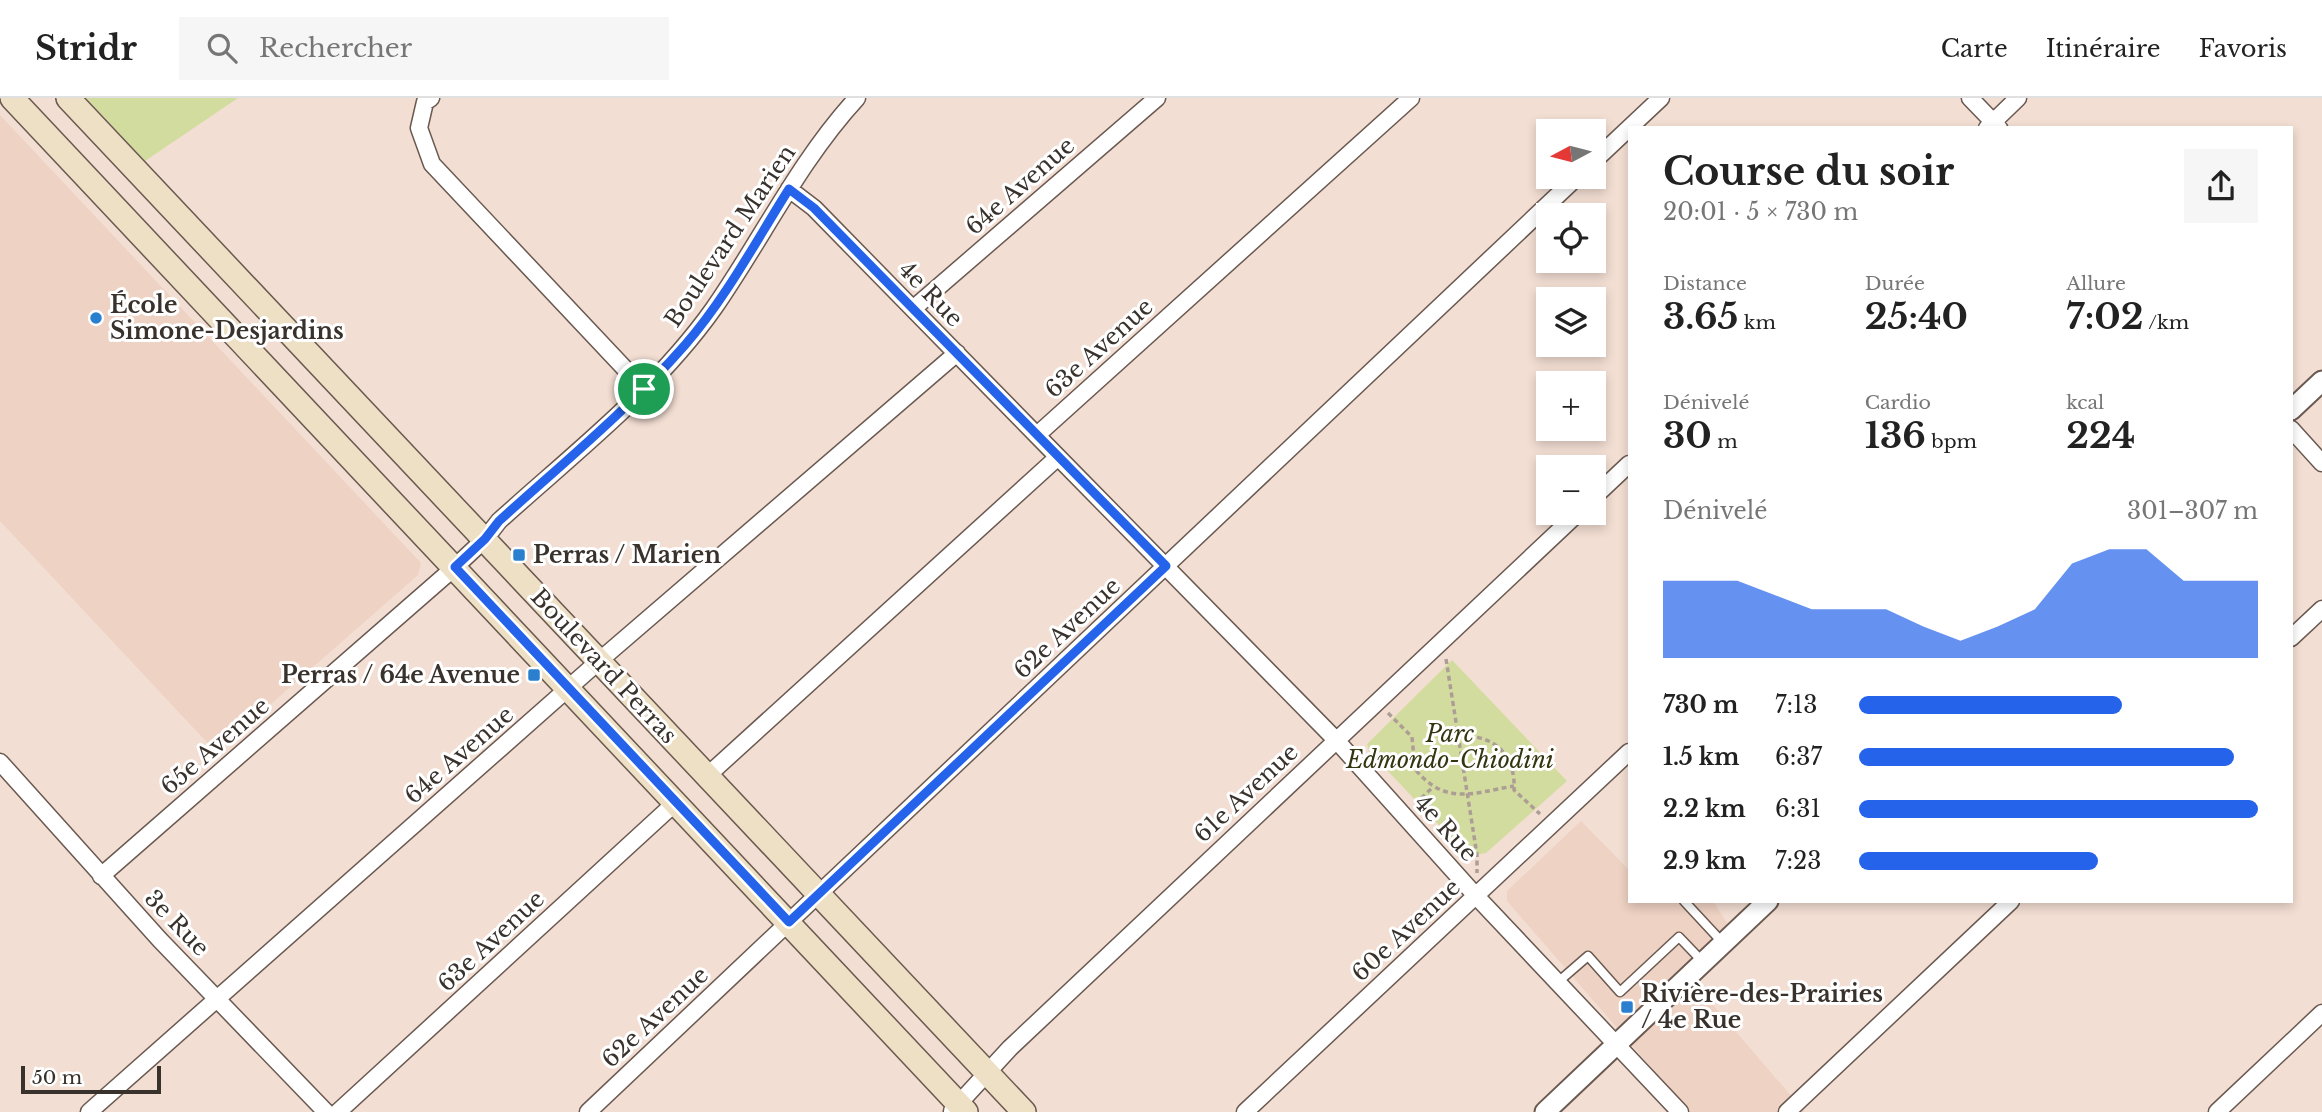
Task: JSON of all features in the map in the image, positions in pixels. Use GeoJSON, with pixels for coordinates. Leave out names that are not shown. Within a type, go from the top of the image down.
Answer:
{"type":"FeatureCollection","features":[{"type":"Feature","properties":{"kind":"main road","name":"Boulevard Perras"},"geometry":{"type":"LineString","coordinates":[[12,98],[789,922],[958,1109]]}},
{"type":"Feature","properties":{"kind":"main road","name":"Boulevard Perras"},"geometry":{"type":"LineString","coordinates":[[68,98],[1024,1112]]}},
{"type":"Feature","properties":{"kind":"street"},"geometry":{"type":"LineString","coordinates":[[431,98],[425,102],[419,128],[432,163],[644,389]]}},
{"type":"Feature","properties":{"kind":"street","name":"Boulevard Marien"},"geometry":{"type":"LineString","coordinates":[[485,539],[499,521],[644,389],[714,308],[816,148],[857,98]]}},
{"type":"Feature","properties":{"kind":"street","name":"64e Avenue"},"geometry":{"type":"LineString","coordinates":[[914,309],[1157,98]]}},
{"type":"Feature","properties":{"kind":"street","name":"63e Avenue"},"geometry":{"type":"LineString","coordinates":[[1037,435],[1411,98]]}},
{"type":"Feature","properties":{"kind":"street"},"geometry":{"type":"LineString","coordinates":[[1631,126],[1661,98]]}},
{"type":"Feature","properties":{"kind":"street"},"geometry":{"type":"LineString","coordinates":[[1970,98],[1993,126],[2018,98]]}},
{"type":"Feature","properties":{"kind":"street"},"geometry":{"type":"LineString","coordinates":[[1606,150],[1628,129]]}},
{"type":"Feature","properties":{"kind":"street","name":"4e Rue"},"geometry":{"type":"LineString","coordinates":[[789,189],[814,208],[1037,435]]}},
{"type":"Feature","properties":{"kind":"street","name":"62e Avenue"},"geometry":{"type":"LineString","coordinates":[[588,1112],[1564,189]]}},
{"type":"Feature","properties":{"kind":"street","name":"64e Avenue"},"geometry":{"type":"LineString","coordinates":[[89,1112],[599,661],[957,353]]}},
{"type":"Feature","properties":{"kind":"street"},"geometry":{"type":"LineString","coordinates":[[2293,408],[2322,381]]}},
{"type":"Feature","properties":{"kind":"street"},"geometry":{"type":"LineString","coordinates":[[2293,431],[2322,463]]}},
{"type":"Feature","properties":{"kind":"street"},"geometry":{"type":"LineString","coordinates":[[706,776],[1058,457],[1037,435]]}},
{"type":"Feature","properties":{"kind":"street","name":"4e Rue"},"geometry":{"type":"LineString","coordinates":[[1058,457],[1336,740],[1476,896],[1680,1112]]}},
{"type":"Feature","properties":{"kind":"street"},"geometry":{"type":"LineString","coordinates":[[1606,486],[1628,465]]}},
{"type":"Feature","properties":{"kind":"street","name":"61e Avenue"},"geometry":{"type":"LineString","coordinates":[[958,1109],[986,1072],[1565,525]]}},
{"type":"Feature","properties":{"kind":"street","name":"65e Avenue"},"geometry":{"type":"LineString","coordinates":[[101,876],[485,539]]}},
{"type":"Feature","properties":{"kind":"street"},"geometry":{"type":"LineString","coordinates":[[2293,636],[2322,608]]}},
{"type":"Feature","properties":{"kind":"street","name":"60e Avenue"},"geometry":{"type":"LineString","coordinates":[[1245,1112],[1628,753]]}},
{"type":"Feature","properties":{"kind":"street","name":"3e Rue"},"geometry":{"type":"LineString","coordinates":[[0,762],[101,876],[326,1112]]}},
{"type":"Feature","properties":{"kind":"street","name":"63e Avenue"},"geometry":{"type":"LineString","coordinates":[[338,1112],[675,803]]}},
{"type":"Feature","properties":{"kind":"street"},"geometry":{"type":"LineString","coordinates":[[1545,1112],[1766,903]]}},
{"type":"Feature","properties":{"kind":"street"},"geometry":{"type":"LineString","coordinates":[[1787,1112],[2009,903]]}},
{"type":"Feature","properties":{"kind":"street"},"geometry":{"type":"LineString","coordinates":[[2217,1112],[2322,1013]]}},
{"type":"Feature","properties":{"kind":"lane"},"geometry":{"type":"LineString","coordinates":[[1686,903],[1723,943]]}},
{"type":"Feature","properties":{"kind":"lane"},"geometry":{"type":"LineString","coordinates":[[1558,982],[1588,956],[1620,992],[1679,937],[1703,962]]}},
{"type":"Feature","properties":{"kind":"path"},"geometry":{"type":"LineString","coordinates":[[1443,640],[1477,855],[1476,896]]}},
{"type":"Feature","properties":{"kind":"path"},"geometry":{"type":"LineString","coordinates":[[1377,702],[1412,737],[1410,743],[1415,769],[1432,788],[1451,795],[1514,786]]}},
{"type":"Feature","properties":{"kind":"path"},"geometry":{"type":"LineString","coordinates":[[1460,737],[1485,738],[1497,746],[1513,766],[1514,790],[1551,825]]}},
{"type":"Feature","properties":{"kind":"path"},"geometry":{"type":"LineString","coordinates":[[1419,800],[1432,788]]}},
{"type":"Feature","properties":{"kind":"shaded area","name":"École Simone-Desjardins"},"geometry":{"type":"Polygon","coordinates":[[[0,115],[421,563],[418,575],[216,752],[0,521],[0,115]]]}},
{"type":"Feature","properties":{"kind":"shaded area"},"geometry":{"type":"Polygon","coordinates":[[[1581,821],[1628,869],[1628,903],[1714,903],[1734,934],[1688,976],[1805,1112],[1690,1112],[1507,901],[1507,891],[1581,821]]]}},
{"type":"Feature","properties":{"kind":"green space"},"geometry":{"type":"Polygon","coordinates":[[[86,98],[238,98],[145,161],[86,98]]]}},
{"type":"Feature","properties":{"kind":"green space","name":"Parc Edmondo-Chiodini"},"geometry":{"type":"Polygon","coordinates":[[[1452,660],[1567,781],[1486,853],[1468,856],[1369,751],[1367,744],[1452,660]]]}},
{"type":"Feature","properties":{"kind":"place","name":"École Simone-Desjardins"},"geometry":{"type":"Point","coordinates":[96,318]}},
{"type":"Feature","properties":{"kind":"place","name":"Perras / Marien"},"geometry":{"type":"Point","coordinates":[519,555]}},
{"type":"Feature","properties":{"kind":"place","name":"Perras / 64e Avenue"},"geometry":{"type":"Point","coordinates":[534,675]}},
{"type":"Feature","properties":{"kind":"place","name":"Rivière-des-Prairies / 4e Rue"},"geometry":{"type":"Point","coordinates":[1627,1007]}},
{"type":"Feature","properties":{"kind":"route"},"geometry":{"type":"LineString","coordinates":[[789,189],[814,208],[1166,566],[789,922],[455,567],[485,539],[499,521],[644,389],[687,343],[714,308],[789,189]]}}]}
